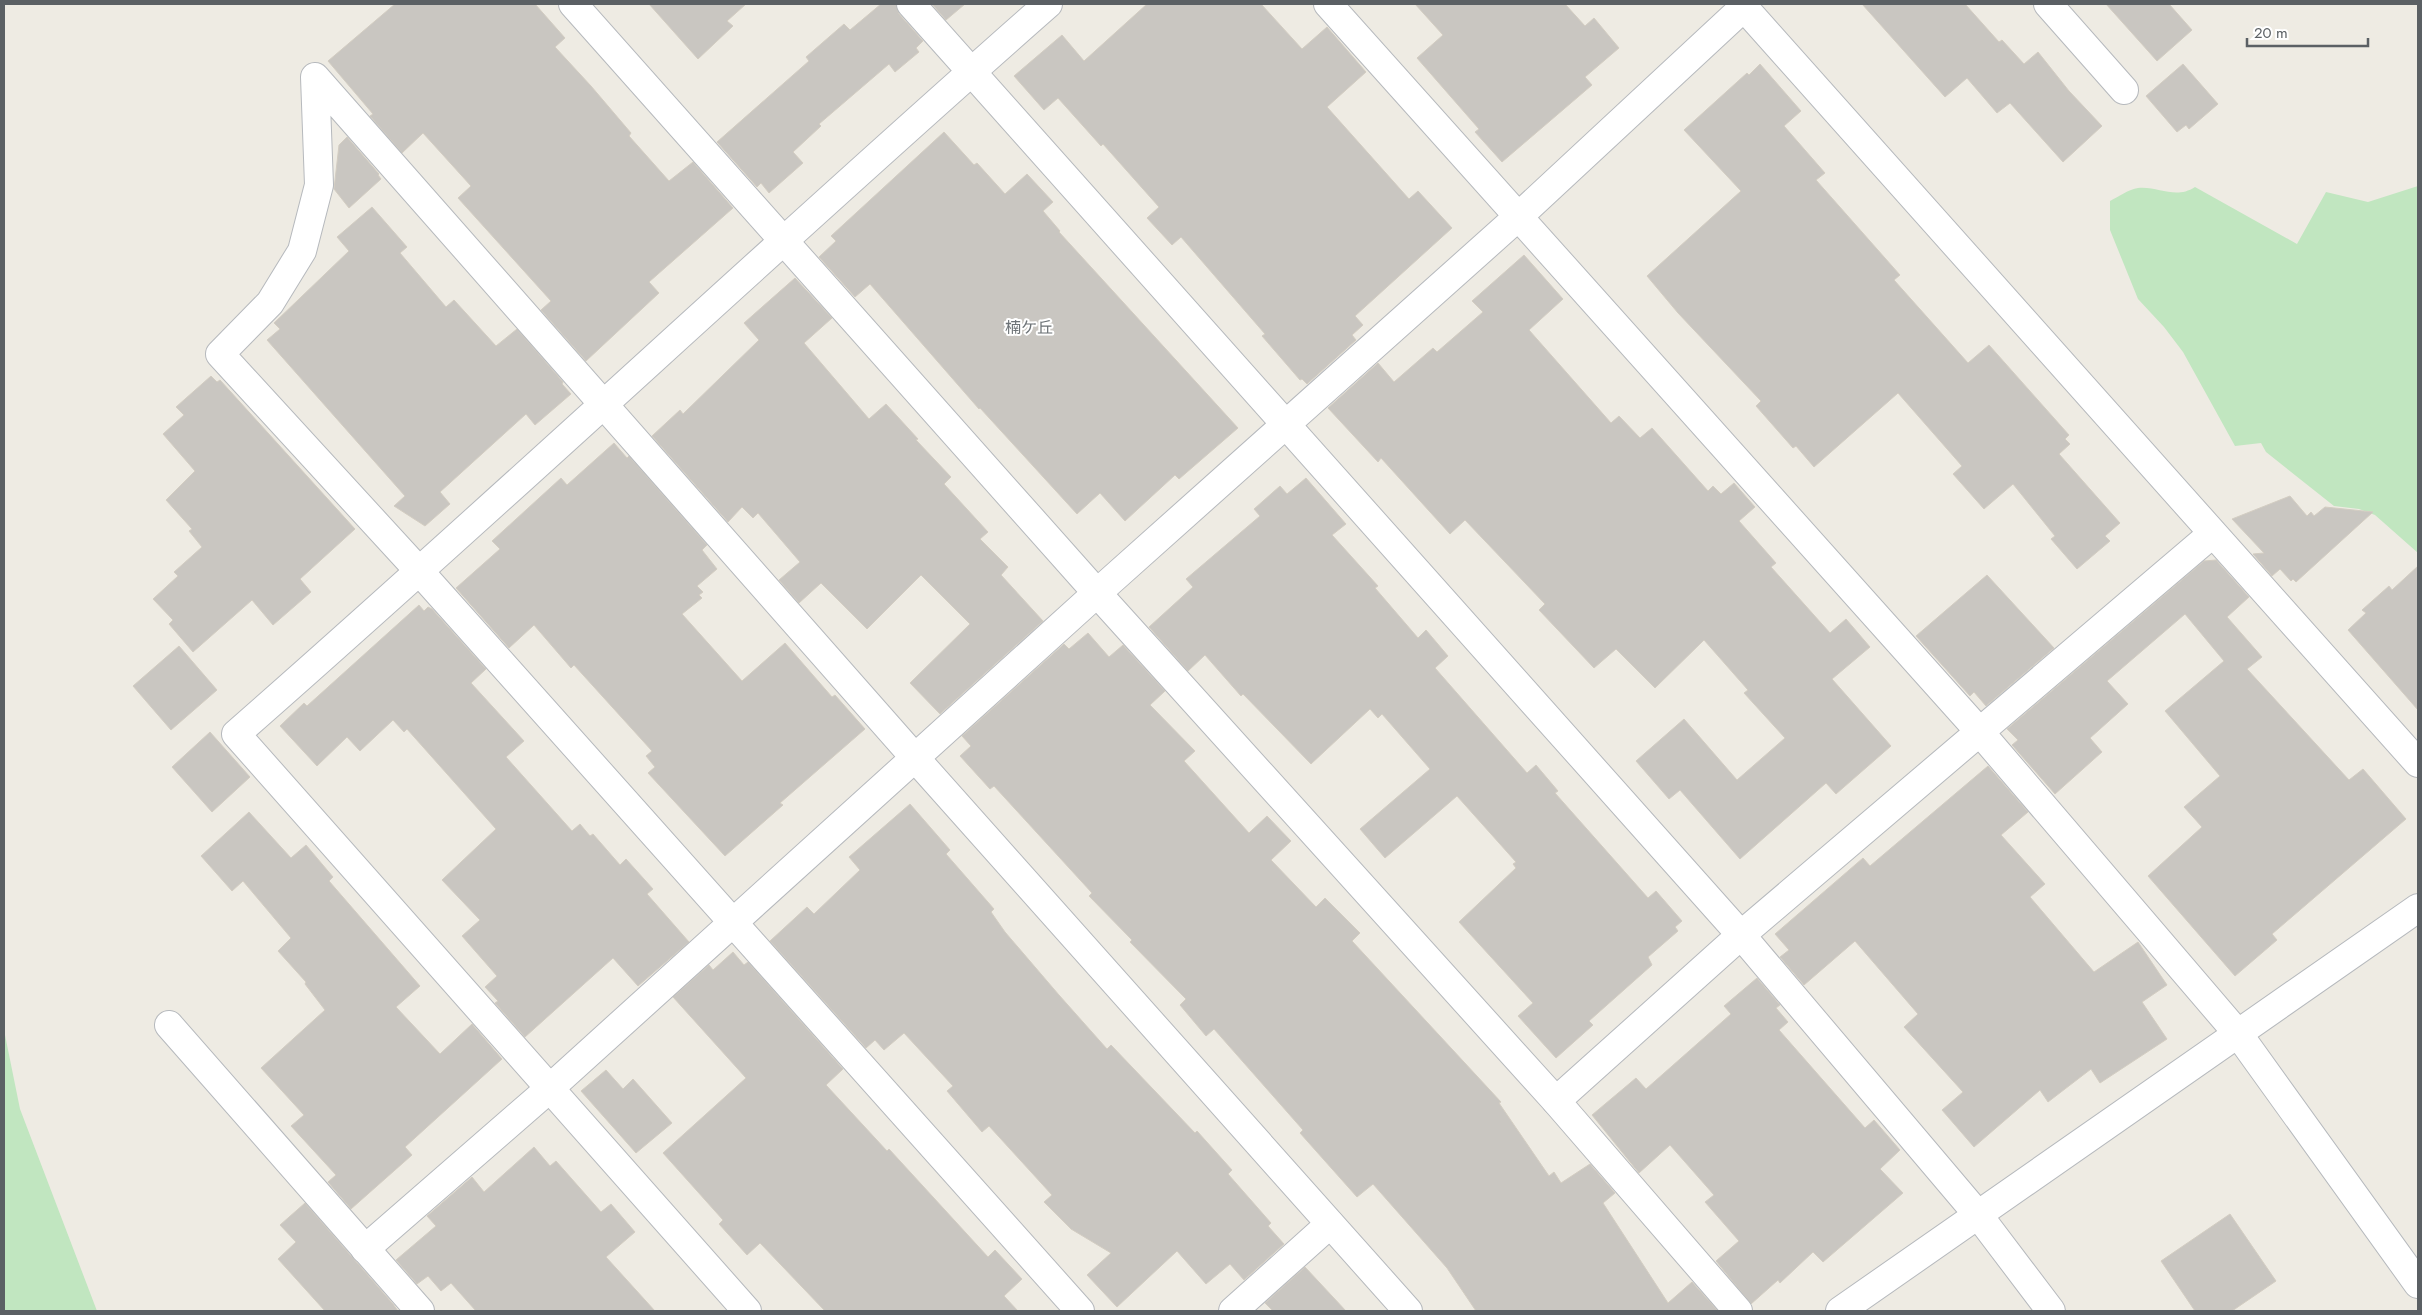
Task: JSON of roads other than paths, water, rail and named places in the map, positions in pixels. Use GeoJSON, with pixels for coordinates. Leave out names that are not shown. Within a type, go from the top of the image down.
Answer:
{"type":"FeatureCollection","features":[{"type":"Feature","properties":{"kind":"street"},"geometry":{"type":"LineString","coordinates":[[574,4],[1097,592],[1556,1101],[1738,1311]]}},
{"type":"Feature","properties":{"kind":"street"},"geometry":{"type":"LineString","coordinates":[[911,4],[1284,425],[1741,935],[1979,1216],[2051,1311]]}},
{"type":"Feature","properties":{"kind":"street"},"geometry":{"type":"LineString","coordinates":[[747,1311],[236,734],[420,572],[782,240],[1048,4]]}},
{"type":"Feature","properties":{"kind":"street"},"geometry":{"type":"LineString","coordinates":[[1328,4],[1979,731],[2239,1035],[2418,1284]]}},
{"type":"Feature","properties":{"kind":"street"},"geometry":{"type":"LineString","coordinates":[[2048,4],[2124,90]]}},
{"type":"Feature","properties":{"kind":"street"},"geometry":{"type":"LineString","coordinates":[[365,1249],[549,1089],[916,759],[1097,592],[1519,216],[1742,5],[2418,764]]}},
{"type":"Feature","properties":{"kind":"street"},"geometry":{"type":"LineString","coordinates":[[1080,1311],[732,924],[420,572],[220,354],[270,303],[302,251],[319,185],[315,77],[916,759],[1408,1311]]}},
{"type":"Feature","properties":{"kind":"street"},"geometry":{"type":"LineString","coordinates":[[1556,1101],[1741,935],[2212,534]]}},
{"type":"Feature","properties":{"kind":"street"},"geometry":{"type":"LineString","coordinates":[[1840,1311],[2239,1035],[2418,908]]}},
{"type":"Feature","properties":{"kind":"street"},"geometry":{"type":"LineString","coordinates":[[169,1024],[420,1311]]}},
{"type":"Feature","properties":{"kind":"street"},"geometry":{"type":"LineString","coordinates":[[1233,1311],[1330,1224]]}},
{"type":"Feature","properties":{"kind":"district","name":"楠ケ丘"},"geometry":{"type":"Point","coordinates":[1029,327]}}]}
